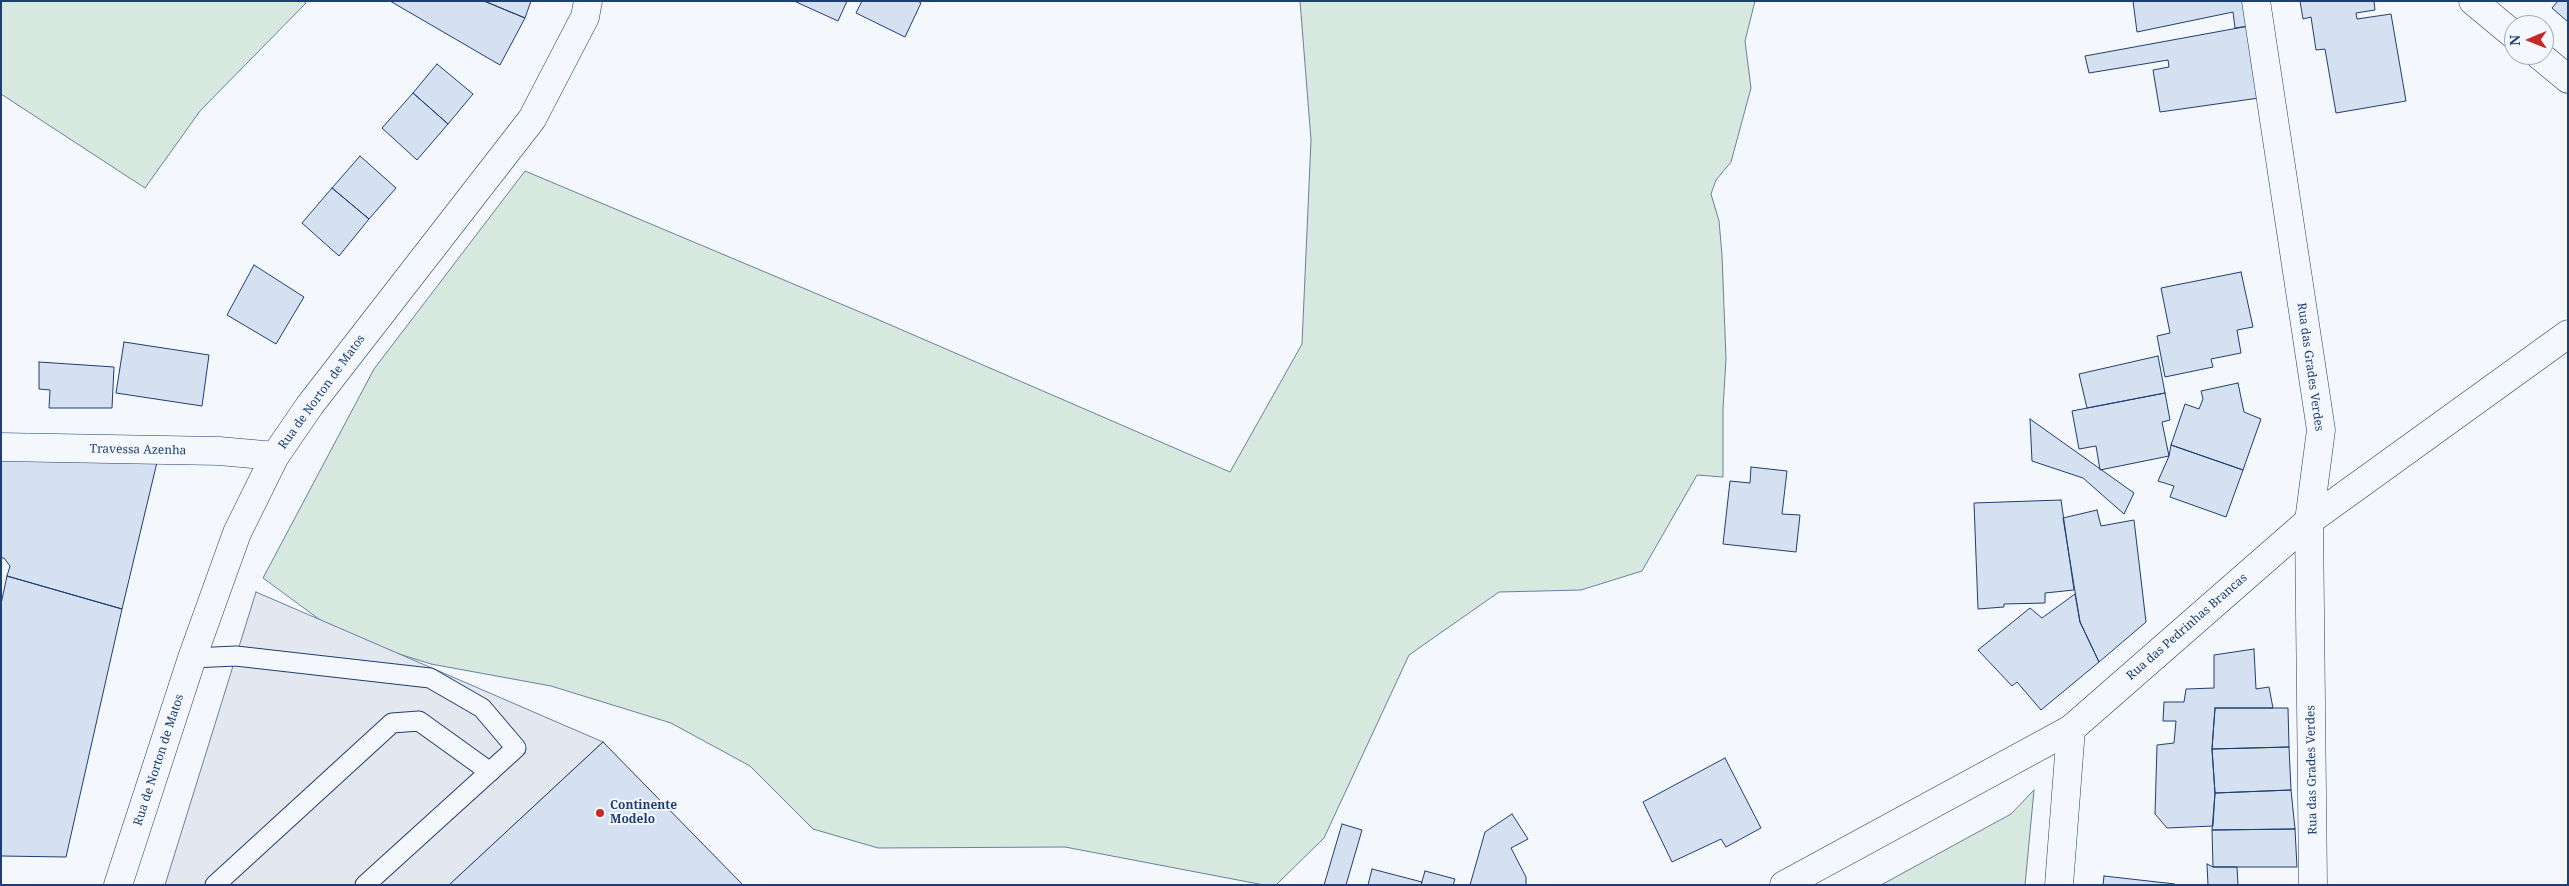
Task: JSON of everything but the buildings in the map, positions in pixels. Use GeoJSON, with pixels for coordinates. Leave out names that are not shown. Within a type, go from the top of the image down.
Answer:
{"type":"FeatureCollection","features":[{"type":"Feature","properties":{"kind":"street","name":"Rua de Norton de Matos"},"geometry":{"type":"LineString","coordinates":[[118,885],[192,658],[237,533],[275,456],[310,405],[532,119],[585,17],[588,1]]}},
{"type":"Feature","properties":{"kind":"street","name":"Rua das Grades Verdes"},"geometry":{"type":"LineString","coordinates":[[2256,1],[2321,430],[2309,521],[2313,885]]}},
{"type":"Feature","properties":{"kind":"street"},"geometry":{"type":"LineString","coordinates":[[2473,1],[2504,27]]}},
{"type":"Feature","properties":{"kind":"street"},"geometry":{"type":"LineString","coordinates":[[2550,65],[2568,79]]}},
{"type":"Feature","properties":{"kind":"street","name":"Rua das Pedrinhas Brancas"},"geometry":{"type":"LineString","coordinates":[[1784,885],[2070,729],[2309,521],[2568,334]]}},
{"type":"Feature","properties":{"kind":"street","name":"Travessa Azenha"},"geometry":{"type":"LineString","coordinates":[[1,447],[219,451],[275,456]]}},
{"type":"Feature","properties":{"kind":"street"},"geometry":{"type":"LineString","coordinates":[[2058,885],[2070,729]]}},
{"type":"Feature","properties":{"kind":"lane"},"geometry":{"type":"LineString","coordinates":[[192,658],[236,656],[430,678],[482,708],[516,748],[365,885]]}},
{"type":"Feature","properties":{"kind":"lane"},"geometry":{"type":"LineString","coordinates":[[215,885],[392,724],[419,721],[490,772]]}},
{"type":"Feature","properties":{"kind":"shaded area"},"geometry":{"type":"Polygon","coordinates":[[[1,1],[303,1],[306,3],[200,111],[145,188],[1,94],[1,1]]]}},
{"type":"Feature","properties":{"kind":"shaded area"},"geometry":{"type":"Polygon","coordinates":[[[1300,1],[1755,1],[1745,41],[1751,88],[1731,162],[1716,180],[1711,194],[1719,221],[1722,255],[1726,359],[1723,409],[1723,477],[1697,475],[1642,571],[1581,590],[1499,592],[1409,655],[1324,838],[1276,885],[1264,885],[1065,847],[878,848],[813,829],[750,766],[671,723],[551,686],[431,664],[342,636],[263,578],[374,369],[525,171],[879,320],[1230,472],[1302,344],[1311,140],[1300,1]]]}},
{"type":"Feature","properties":{"kind":"shaded area"},"geometry":{"type":"Polygon","coordinates":[[[256,592],[603,742],[449,885],[165,885],[256,592]]]}},
{"type":"Feature","properties":{"kind":"shaded area"},"geometry":{"type":"Polygon","coordinates":[[[2034,790],[2025,885],[1881,885],[2011,814],[2034,790]]]}},
{"type":"Feature","properties":{"kind":"place","name":"Continente Modelo"},"geometry":{"type":"Point","coordinates":[600,813]}}]}
